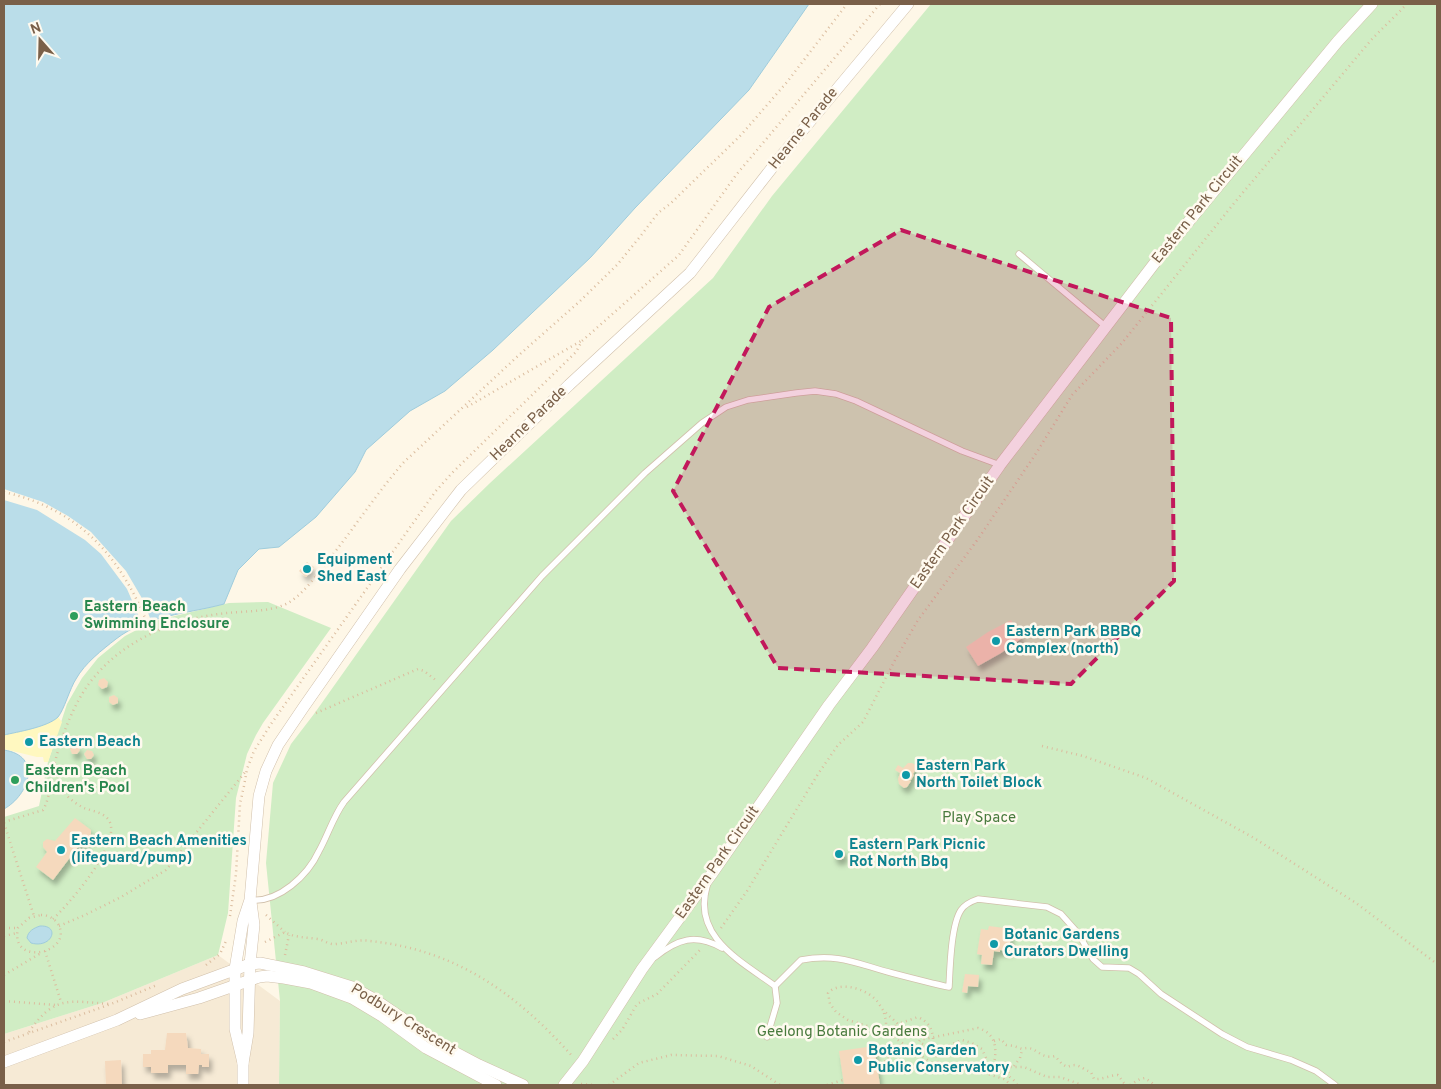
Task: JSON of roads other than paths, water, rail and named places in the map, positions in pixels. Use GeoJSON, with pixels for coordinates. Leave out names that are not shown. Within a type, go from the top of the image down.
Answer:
{"type":"FeatureCollection","features":[{"type":"Feature","properties":{"kind":"street","name":"Hearne Parade"},"geometry":{"type":"LineString","coordinates":[[243,1063],[235,1029],[236,969],[240,940],[251,900],[263,780],[278,745],[400,569],[460,490],[690,273],[782,155],[908,4]]}},
{"type":"Feature","properties":{"kind":"street","name":"Eastern Park Circuit"},"geometry":{"type":"LineString","coordinates":[[564,1085],[581,1064],[642,970],[712,875],[829,705],[883,632],[1000,465],[1105,326],[1210,195],[1338,41],[1372,4]]}},
{"type":"Feature","properties":{"kind":"street","name":"Hearne Parade"},"geometry":{"type":"LineString","coordinates":[[243,1063],[248,1033],[249,981],[254,925],[251,900]]}},
{"type":"Feature","properties":{"kind":"street","name":"Podbury Crescent"},"geometry":{"type":"LineString","coordinates":[[250,964],[260,963],[304,972],[352,987],[374,999],[443,1046],[523,1085]]}},
{"type":"Feature","properties":{"kind":"street"},"geometry":{"type":"LineString","coordinates":[[4,1062],[117,1020],[176,991],[250,964]]}},
{"type":"Feature","properties":{"kind":"street","name":"Podbury Crescent"},"geometry":{"type":"LineString","coordinates":[[117,1020],[182,1003],[267,976],[295,980],[321,986],[352,998],[382,1016],[426,1048],[496,1085]]}},
{"type":"Feature","properties":{"kind":"street"},"geometry":{"type":"LineString","coordinates":[[243,1063],[243,1085]]}},
{"type":"Feature","properties":{"kind":"lane"},"geometry":{"type":"LineString","coordinates":[[1019,254],[1105,326]]}},
{"type":"Feature","properties":{"kind":"lane"},"geometry":{"type":"LineString","coordinates":[[251,900],[265,899],[293,884],[306,870],[319,851],[344,802],[531,588],[645,474],[702,423],[726,408],[748,400],[796,392],[836,394],[856,401],[962,451],[1000,465]]}},
{"type":"Feature","properties":{"kind":"lane"},"geometry":{"type":"LineString","coordinates":[[712,875],[706,888],[703,904],[707,924],[714,936],[728,951],[775,986],[778,1003],[767,1037]]}},
{"type":"Feature","properties":{"kind":"lane"},"geometry":{"type":"LineString","coordinates":[[775,986],[801,960],[834,958],[856,961],[890,973],[949,987],[956,923],[961,909],[978,899],[1047,907],[1061,914],[1070,922],[1093,959],[1102,966],[1129,968],[1139,974],[1161,994],[1222,1034],[1247,1047],[1291,1060],[1316,1071],[1335,1085]]}},
{"type":"Feature","properties":{"kind":"lane"},"geometry":{"type":"LineString","coordinates":[[642,970],[661,952],[682,940],[692,939],[708,942],[728,951]]}},
{"type":"Feature","properties":{"kind":"water"},"geometry":{"type":"Polygon","coordinates":[[[4,4],[809,4],[749,90],[635,208],[591,257],[493,350],[445,391],[410,411],[366,450],[355,472],[316,517],[279,547],[259,549],[238,570],[224,604],[168,616],[128,631],[94,657],[84,668],[74,683],[58,717],[47,724],[4,735],[4,4]]]}},
{"type":"Feature","properties":{"kind":"water","name":"Eastern Beach Children's Pool"},"geometry":{"type":"Polygon","coordinates":[[[4,750],[16,754],[24,760],[28,768],[28,776],[20,795],[4,809],[4,750]]]}},
{"type":"Feature","properties":{"kind":"water"},"geometry":{"type":"Polygon","coordinates":[[[40,926],[50,929],[52,933],[49,940],[38,944],[31,943],[27,938],[29,933],[40,926]]]}},
{"type":"Feature","properties":{"kind":"place","name":"Equipment Shed East"},"geometry":{"type":"Point","coordinates":[307,569]}},
{"type":"Feature","properties":{"kind":"place","name":"Eastern Beach Swimming Enclosure"},"geometry":{"type":"Point","coordinates":[74,616]}},
{"type":"Feature","properties":{"kind":"place","name":"Eastern Park BBBQ Complex (north)"},"geometry":{"type":"Point","coordinates":[996,641]}},
{"type":"Feature","properties":{"kind":"place","name":"Eastern Beach"},"geometry":{"type":"Point","coordinates":[29,742]}},
{"type":"Feature","properties":{"kind":"place","name":"Eastern Park North Toilet Block"},"geometry":{"type":"Point","coordinates":[906,775]}},
{"type":"Feature","properties":{"kind":"place","name":"Eastern Beach Children's Pool"},"geometry":{"type":"Point","coordinates":[15,780]}},
{"type":"Feature","properties":{"kind":"place","name":"Eastern Beach Amenities (lifeguard/pump)"},"geometry":{"type":"Point","coordinates":[61,850]}},
{"type":"Feature","properties":{"kind":"place","name":"Eastern Park Picnic Rot North Bbq"},"geometry":{"type":"Point","coordinates":[839,854]}},
{"type":"Feature","properties":{"kind":"place","name":"Botanic Gardens Curators Dwelling"},"geometry":{"type":"Point","coordinates":[994,944]}},
{"type":"Feature","properties":{"kind":"place","name":"Botanic Garden Public Conservatory"},"geometry":{"type":"Point","coordinates":[858,1060]}},
{"type":"Feature","properties":{"kind":"park label","name":"Play Space"},"geometry":{"type":"Point","coordinates":[979,818]}},
{"type":"Feature","properties":{"kind":"park label","name":"Geelong Botanic Gardens"},"geometry":{"type":"Point","coordinates":[842,1032]}}]}
